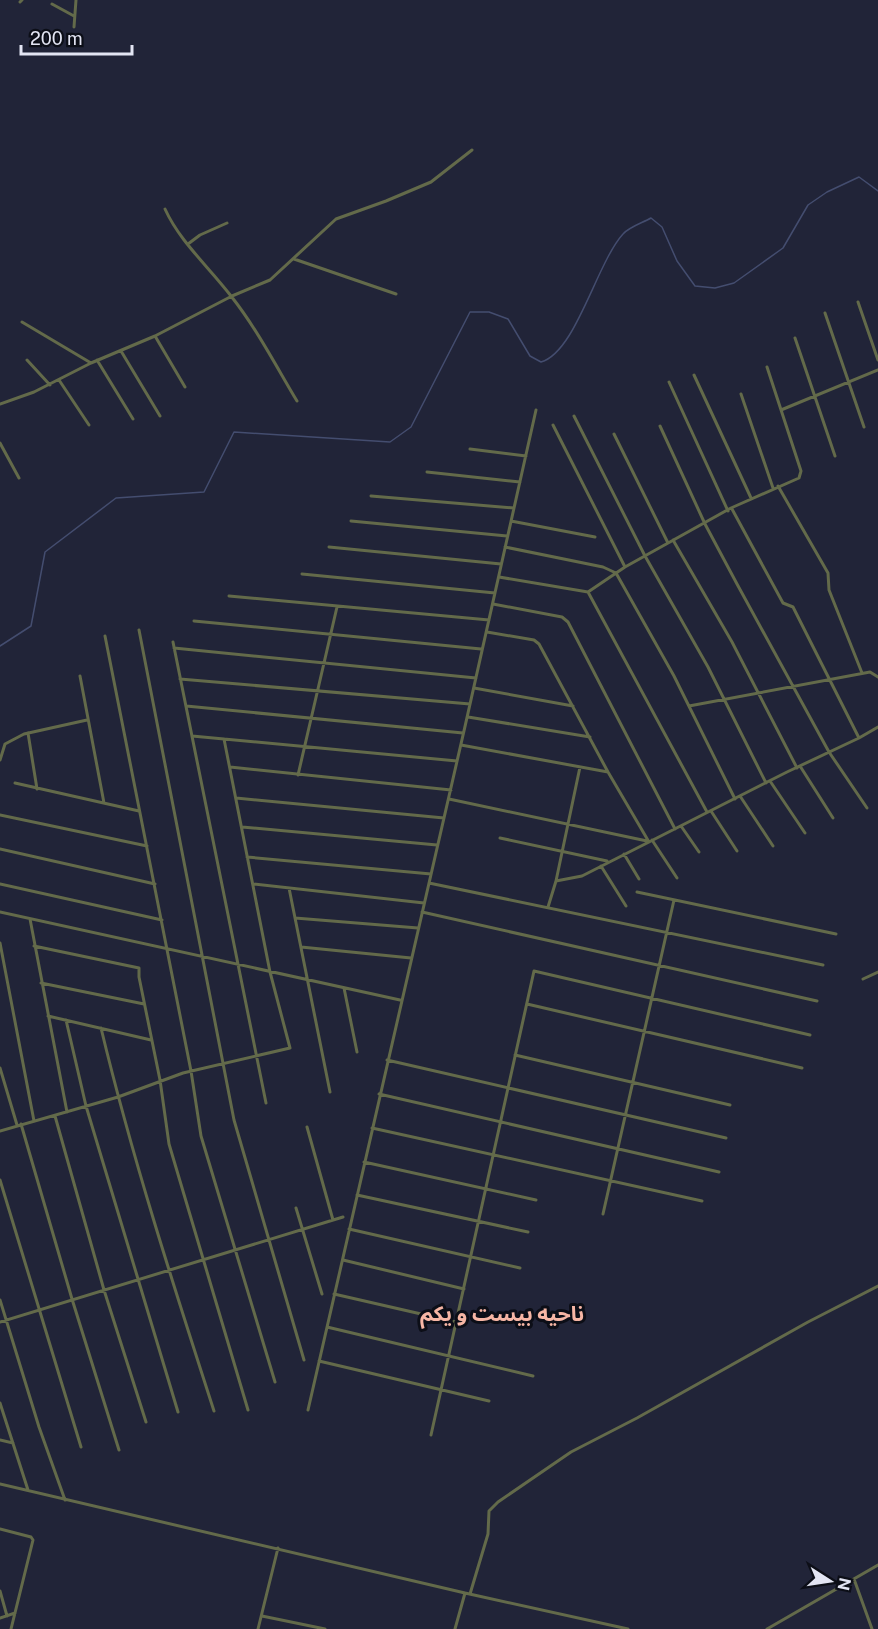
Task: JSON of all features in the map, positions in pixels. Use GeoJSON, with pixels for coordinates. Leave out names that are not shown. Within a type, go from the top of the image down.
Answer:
{"type":"FeatureCollection","features":[{"type":"Feature","properties":{"kind":"street"},"geometry":{"type":"LineString","coordinates":[[74,27],[76,0]]}},
{"type":"Feature","properties":{"kind":"street"},"geometry":{"type":"LineString","coordinates":[[52,4],[74,16]]}},
{"type":"Feature","properties":{"kind":"street"},"geometry":{"type":"LineString","coordinates":[[0,404],[50,385],[97,360],[155,336],[232,296],[270,280],[336,219],[431,182],[472,150]]}},
{"type":"Feature","properties":{"kind":"street"},"geometry":{"type":"LineString","coordinates":[[165,209],[173,225],[232,296],[259,336],[297,401]]}},
{"type":"Feature","properties":{"kind":"street"},"geometry":{"type":"LineString","coordinates":[[188,244],[200,235],[227,224]]}},
{"type":"Feature","properties":{"kind":"street"},"geometry":{"type":"LineString","coordinates":[[294,259],[396,294]]}},
{"type":"Feature","properties":{"kind":"street"},"geometry":{"type":"LineString","coordinates":[[858,302],[878,360]]}},
{"type":"Feature","properties":{"kind":"street"},"geometry":{"type":"LineString","coordinates":[[825,314],[864,427]]}},
{"type":"Feature","properties":{"kind":"street"},"geometry":{"type":"LineString","coordinates":[[22,322],[91,363]]}},
{"type":"Feature","properties":{"kind":"street"},"geometry":{"type":"LineString","coordinates":[[155,336],[185,387]]}},
{"type":"Feature","properties":{"kind":"street"},"geometry":{"type":"LineString","coordinates":[[795,338],[835,456]]}},
{"type":"Feature","properties":{"kind":"street"},"geometry":{"type":"LineString","coordinates":[[120,351],[160,416]]}},
{"type":"Feature","properties":{"kind":"street"},"geometry":{"type":"LineString","coordinates":[[27,360],[50,385]]}},
{"type":"Feature","properties":{"kind":"street"},"geometry":{"type":"LineString","coordinates":[[97,360],[133,419]]}},
{"type":"Feature","properties":{"kind":"street"},"geometry":{"type":"LineString","coordinates":[[499,577],[588,592],[625,567],[729,509],[799,478],[768,367]]}},
{"type":"Feature","properties":{"kind":"street"},"geometry":{"type":"LineString","coordinates":[[781,410],[878,370]]}},
{"type":"Feature","properties":{"kind":"street"},"geometry":{"type":"LineString","coordinates":[[694,375],[751,498]]}},
{"type":"Feature","properties":{"kind":"street"},"geometry":{"type":"LineString","coordinates":[[59,380],[89,425]]}},
{"type":"Feature","properties":{"kind":"street"},"geometry":{"type":"LineString","coordinates":[[669,382],[729,509],[783,603],[793,607],[859,738]]}},
{"type":"Feature","properties":{"kind":"street"},"geometry":{"type":"LineString","coordinates":[[741,394],[773,488]]}},
{"type":"Feature","properties":{"kind":"street"},"geometry":{"type":"LineString","coordinates":[[308,1410],[536,410]]}},
{"type":"Feature","properties":{"kind":"street"},"geometry":{"type":"LineString","coordinates":[[574,416],[645,556],[708,667],[768,782],[805,833]]}},
{"type":"Feature","properties":{"kind":"street"},"geometry":{"type":"LineString","coordinates":[[553,425],[625,567]]}},
{"type":"Feature","properties":{"kind":"street"},"geometry":{"type":"LineString","coordinates":[[660,426],[705,524],[829,752],[867,808]]}},
{"type":"Feature","properties":{"kind":"street"},"geometry":{"type":"LineString","coordinates":[[614,434],[668,543]]}},
{"type":"Feature","properties":{"kind":"street"},"geometry":{"type":"LineString","coordinates":[[0,443],[19,478]]}},
{"type":"Feature","properties":{"kind":"street"},"geometry":{"type":"LineString","coordinates":[[470,449],[526,456]]}},
{"type":"Feature","properties":{"kind":"street"},"geometry":{"type":"LineString","coordinates":[[427,472],[520,482]]}},
{"type":"Feature","properties":{"kind":"street"},"geometry":{"type":"LineString","coordinates":[[778,486],[828,573],[829,590],[862,674]]}},
{"type":"Feature","properties":{"kind":"street"},"geometry":{"type":"LineString","coordinates":[[371,496],[514,508]]}},
{"type":"Feature","properties":{"kind":"street"},"geometry":{"type":"LineString","coordinates":[[351,521],[508,536]]}},
{"type":"Feature","properties":{"kind":"street"},"geometry":{"type":"LineString","coordinates":[[511,521],[595,537]]}},
{"type":"Feature","properties":{"kind":"street"},"geometry":{"type":"LineString","coordinates":[[673,540],[732,642],[798,767],[833,818]]}},
{"type":"Feature","properties":{"kind":"street"},"geometry":{"type":"LineString","coordinates":[[329,547],[501,564]]}},
{"type":"Feature","properties":{"kind":"street"},"geometry":{"type":"LineString","coordinates":[[505,547],[603,567],[616,573],[689,706],[735,798]]}},
{"type":"Feature","properties":{"kind":"street"},"geometry":{"type":"LineString","coordinates":[[302,574],[495,593]]}},
{"type":"Feature","properties":{"kind":"street"},"geometry":{"type":"LineString","coordinates":[[588,592],[709,812],[737,851]]}},
{"type":"Feature","properties":{"kind":"street"},"geometry":{"type":"LineString","coordinates":[[229,596],[489,620]]}},
{"type":"Feature","properties":{"kind":"street"},"geometry":{"type":"LineString","coordinates":[[493,604],[562,617],[568,622],[675,829]]}},
{"type":"Feature","properties":{"kind":"street"},"geometry":{"type":"LineString","coordinates":[[298,775],[337,607]]}},
{"type":"Feature","properties":{"kind":"street"},"geometry":{"type":"LineString","coordinates":[[194,621],[482,649]]}},
{"type":"Feature","properties":{"kind":"street"},"geometry":{"type":"LineString","coordinates":[[139,630],[234,1120],[304,1360]]}},
{"type":"Feature","properties":{"kind":"street"},"geometry":{"type":"LineString","coordinates":[[486,632],[534,640],[539,644],[608,772],[650,841],[677,878]]}},
{"type":"Feature","properties":{"kind":"street"},"geometry":{"type":"LineString","coordinates":[[105,636],[168,949],[201,1136],[275,1382]]}},
{"type":"Feature","properties":{"kind":"street"},"geometry":{"type":"LineString","coordinates":[[173,642],[266,1103]]}},
{"type":"Feature","properties":{"kind":"street"},"geometry":{"type":"LineString","coordinates":[[174,648],[476,678]]}},
{"type":"Feature","properties":{"kind":"street"},"geometry":{"type":"LineString","coordinates":[[689,706],[870,672],[878,676]]}},
{"type":"Feature","properties":{"kind":"street"},"geometry":{"type":"LineString","coordinates":[[80,676],[104,803]]}},
{"type":"Feature","properties":{"kind":"street"},"geometry":{"type":"LineString","coordinates":[[180,678],[470,704]]}},
{"type":"Feature","properties":{"kind":"street"},"geometry":{"type":"LineString","coordinates":[[474,688],[573,706]]}},
{"type":"Feature","properties":{"kind":"street"},"geometry":{"type":"LineString","coordinates":[[186,706],[464,733]]}},
{"type":"Feature","properties":{"kind":"street"},"geometry":{"type":"LineString","coordinates":[[467,717],[590,737]]}},
{"type":"Feature","properties":{"kind":"street"},"geometry":{"type":"LineString","coordinates":[[0,760],[5,744],[28,733],[87,720]]}},
{"type":"Feature","properties":{"kind":"street"},"geometry":{"type":"LineString","coordinates":[[556,881],[582,876],[878,727]]}},
{"type":"Feature","properties":{"kind":"street"},"geometry":{"type":"LineString","coordinates":[[28,733],[37,789]]}},
{"type":"Feature","properties":{"kind":"street"},"geometry":{"type":"LineString","coordinates":[[192,736],[457,761]]}},
{"type":"Feature","properties":{"kind":"street"},"geometry":{"type":"LineString","coordinates":[[0,1131],[118,1097],[160,1080],[191,1071],[290,1047],[270,972],[224,739]]}},
{"type":"Feature","properties":{"kind":"street"},"geometry":{"type":"LineString","coordinates":[[461,745],[608,772]]}},
{"type":"Feature","properties":{"kind":"street"},"geometry":{"type":"LineString","coordinates":[[230,767],[451,790]]}},
{"type":"Feature","properties":{"kind":"street"},"geometry":{"type":"LineString","coordinates":[[548,907],[556,881],[580,767]]}},
{"type":"Feature","properties":{"kind":"street"},"geometry":{"type":"LineString","coordinates":[[15,783],[140,811]]}},
{"type":"Feature","properties":{"kind":"street"},"geometry":{"type":"LineString","coordinates":[[740,796],[773,846]]}},
{"type":"Feature","properties":{"kind":"street"},"geometry":{"type":"LineString","coordinates":[[236,798],[444,818]]}},
{"type":"Feature","properties":{"kind":"street"},"geometry":{"type":"LineString","coordinates":[[449,799],[650,841]]}},
{"type":"Feature","properties":{"kind":"street"},"geometry":{"type":"LineString","coordinates":[[0,815],[147,846]]}},
{"type":"Feature","properties":{"kind":"street"},"geometry":{"type":"LineString","coordinates":[[680,826],[699,852]]}},
{"type":"Feature","properties":{"kind":"street"},"geometry":{"type":"LineString","coordinates":[[242,827],[438,845]]}},
{"type":"Feature","properties":{"kind":"street"},"geometry":{"type":"LineString","coordinates":[[500,838],[609,862]]}},
{"type":"Feature","properties":{"kind":"street"},"geometry":{"type":"LineString","coordinates":[[0,849],[155,884]]}},
{"type":"Feature","properties":{"kind":"street"},"geometry":{"type":"LineString","coordinates":[[624,854],[639,879]]}},
{"type":"Feature","properties":{"kind":"street"},"geometry":{"type":"LineString","coordinates":[[248,857],[431,873]]}},
{"type":"Feature","properties":{"kind":"street"},"geometry":{"type":"LineString","coordinates":[[601,866],[626,906]]}},
{"type":"Feature","properties":{"kind":"street"},"geometry":{"type":"LineString","coordinates":[[429,883],[823,964]]}},
{"type":"Feature","properties":{"kind":"street"},"geometry":{"type":"LineString","coordinates":[[0,884],[162,920]]}},
{"type":"Feature","properties":{"kind":"street"},"geometry":{"type":"LineString","coordinates":[[253,885],[424,903]]}},
{"type":"Feature","properties":{"kind":"street"},"geometry":{"type":"LineString","coordinates":[[289,888],[330,1092]]}},
{"type":"Feature","properties":{"kind":"street"},"geometry":{"type":"LineString","coordinates":[[638,892],[836,934]]}},
{"type":"Feature","properties":{"kind":"street"},"geometry":{"type":"LineString","coordinates":[[603,1214],[674,900]]}},
{"type":"Feature","properties":{"kind":"street"},"geometry":{"type":"LineString","coordinates":[[0,912],[400,1000]]}},
{"type":"Feature","properties":{"kind":"street"},"geometry":{"type":"LineString","coordinates":[[422,912],[817,1001]]}},
{"type":"Feature","properties":{"kind":"street"},"geometry":{"type":"LineString","coordinates":[[295,918],[418,928]]}},
{"type":"Feature","properties":{"kind":"street"},"geometry":{"type":"LineString","coordinates":[[30,919],[67,1112]]}},
{"type":"Feature","properties":{"kind":"street"},"geometry":{"type":"LineString","coordinates":[[0,943],[34,1121]]}},
{"type":"Feature","properties":{"kind":"street"},"geometry":{"type":"LineString","coordinates":[[34,946],[140,968],[139,978],[160,1080],[170,1144],[202,1260],[248,1410]]}},
{"type":"Feature","properties":{"kind":"street"},"geometry":{"type":"LineString","coordinates":[[301,947],[411,958]]}},
{"type":"Feature","properties":{"kind":"street"},"geometry":{"type":"LineString","coordinates":[[431,1435],[533,973],[537,971],[810,1035]]}},
{"type":"Feature","properties":{"kind":"street"},"geometry":{"type":"LineString","coordinates":[[863,979],[878,972]]}},
{"type":"Feature","properties":{"kind":"street"},"geometry":{"type":"LineString","coordinates":[[41,983],[144,1004]]}},
{"type":"Feature","properties":{"kind":"street"},"geometry":{"type":"LineString","coordinates":[[344,988],[357,1052]]}},
{"type":"Feature","properties":{"kind":"street"},"geometry":{"type":"LineString","coordinates":[[526,1004],[802,1068]]}},
{"type":"Feature","properties":{"kind":"street"},"geometry":{"type":"LineString","coordinates":[[48,1016],[152,1040]]}},
{"type":"Feature","properties":{"kind":"street"},"geometry":{"type":"LineString","coordinates":[[66,1020],[86,1106],[178,1412]]}},
{"type":"Feature","properties":{"kind":"street"},"geometry":{"type":"LineString","coordinates":[[101,1028],[118,1097],[214,1412]]}},
{"type":"Feature","properties":{"kind":"street"},"geometry":{"type":"LineString","coordinates":[[515,1055],[730,1105]]}},
{"type":"Feature","properties":{"kind":"street"},"geometry":{"type":"LineString","coordinates":[[387,1060],[726,1138]]}},
{"type":"Feature","properties":{"kind":"street"},"geometry":{"type":"LineString","coordinates":[[0,1068],[119,1450]]}},
{"type":"Feature","properties":{"kind":"street"},"geometry":{"type":"LineString","coordinates":[[379,1094],[719,1172]]}},
{"type":"Feature","properties":{"kind":"street"},"geometry":{"type":"LineString","coordinates":[[55,1115],[104,1290],[146,1422]]}},
{"type":"Feature","properties":{"kind":"street"},"geometry":{"type":"LineString","coordinates":[[307,1127],[333,1220]]}},
{"type":"Feature","properties":{"kind":"street"},"geometry":{"type":"LineString","coordinates":[[372,1128],[702,1201]]}},
{"type":"Feature","properties":{"kind":"street"},"geometry":{"type":"LineString","coordinates":[[364,1162],[536,1200]]}},
{"type":"Feature","properties":{"kind":"street"},"geometry":{"type":"LineString","coordinates":[[0,1180],[81,1446]]}},
{"type":"Feature","properties":{"kind":"street"},"geometry":{"type":"LineString","coordinates":[[356,1195],[528,1232]]}},
{"type":"Feature","properties":{"kind":"street"},"geometry":{"type":"LineString","coordinates":[[296,1208],[322,1294]]}},
{"type":"Feature","properties":{"kind":"street"},"geometry":{"type":"LineString","coordinates":[[0,1322],[343,1217]]}},
{"type":"Feature","properties":{"kind":"street"},"geometry":{"type":"LineString","coordinates":[[349,1229],[520,1268]]}},
{"type":"Feature","properties":{"kind":"street"},"geometry":{"type":"LineString","coordinates":[[342,1260],[464,1288]]}},
{"type":"Feature","properties":{"kind":"street"},"geometry":{"type":"LineString","coordinates":[[471,1594],[488,1534],[489,1511],[498,1502],[571,1452],[878,1286]]}},
{"type":"Feature","properties":{"kind":"street"},"geometry":{"type":"LineString","coordinates":[[334,1294],[456,1322]]}},
{"type":"Feature","properties":{"kind":"street"},"geometry":{"type":"LineString","coordinates":[[0,1300],[65,1500]]}},
{"type":"Feature","properties":{"kind":"street"},"geometry":{"type":"LineString","coordinates":[[327,1327],[533,1376]]}},
{"type":"Feature","properties":{"kind":"street"},"geometry":{"type":"LineString","coordinates":[[319,1361],[489,1401]]}},
{"type":"Feature","properties":{"kind":"street"},"geometry":{"type":"LineString","coordinates":[[0,1404],[28,1490]]}},
{"type":"Feature","properties":{"kind":"street"},"geometry":{"type":"LineString","coordinates":[[0,1440],[13,1443]]}},
{"type":"Feature","properties":{"kind":"street"},"geometry":{"type":"LineString","coordinates":[[0,1484],[628,1629]]}},
{"type":"Feature","properties":{"kind":"street"},"geometry":{"type":"LineString","coordinates":[[0,1529],[31,1537],[33,1540],[11,1629]]}},
{"type":"Feature","properties":{"kind":"street"},"geometry":{"type":"LineString","coordinates":[[258,1629],[278,1548]]}},
{"type":"Feature","properties":{"kind":"street"},"geometry":{"type":"LineString","coordinates":[[767,1629],[878,1565]]}},
{"type":"Feature","properties":{"kind":"street"},"geometry":{"type":"LineString","coordinates":[[854,1579],[872,1629]]}},
{"type":"Feature","properties":{"kind":"street"},"geometry":{"type":"LineString","coordinates":[[0,1592],[7,1616]]}},
{"type":"Feature","properties":{"kind":"street"},"geometry":{"type":"LineString","coordinates":[[455,1629],[465,1593]]}},
{"type":"Feature","properties":{"kind":"street"},"geometry":{"type":"LineString","coordinates":[[0,1618],[15,1613]]}},
{"type":"Feature","properties":{"kind":"street"},"geometry":{"type":"LineString","coordinates":[[262,1616],[325,1629]]}},
{"type":"Feature","properties":{"kind":"waterway"},"geometry":{"type":"LineString","coordinates":[[0,646],[31,626],[45,552],[116,498],[204,492],[234,432],[390,442],[411,427],[470,312],[489,312],[508,319],[530,356],[541,362],[553,355],[565,342],[613,248],[623,234],[632,227],[651,218],[662,227],[677,261],[695,286],[715,288],[734,283],[783,248],[808,205],[827,192],[859,177],[878,191]]}},
{"type":"Feature","properties":{"kind":"district","name":"ناحیه بیست و یکم"},"geometry":{"type":"Point","coordinates":[502,1313]}}]}
